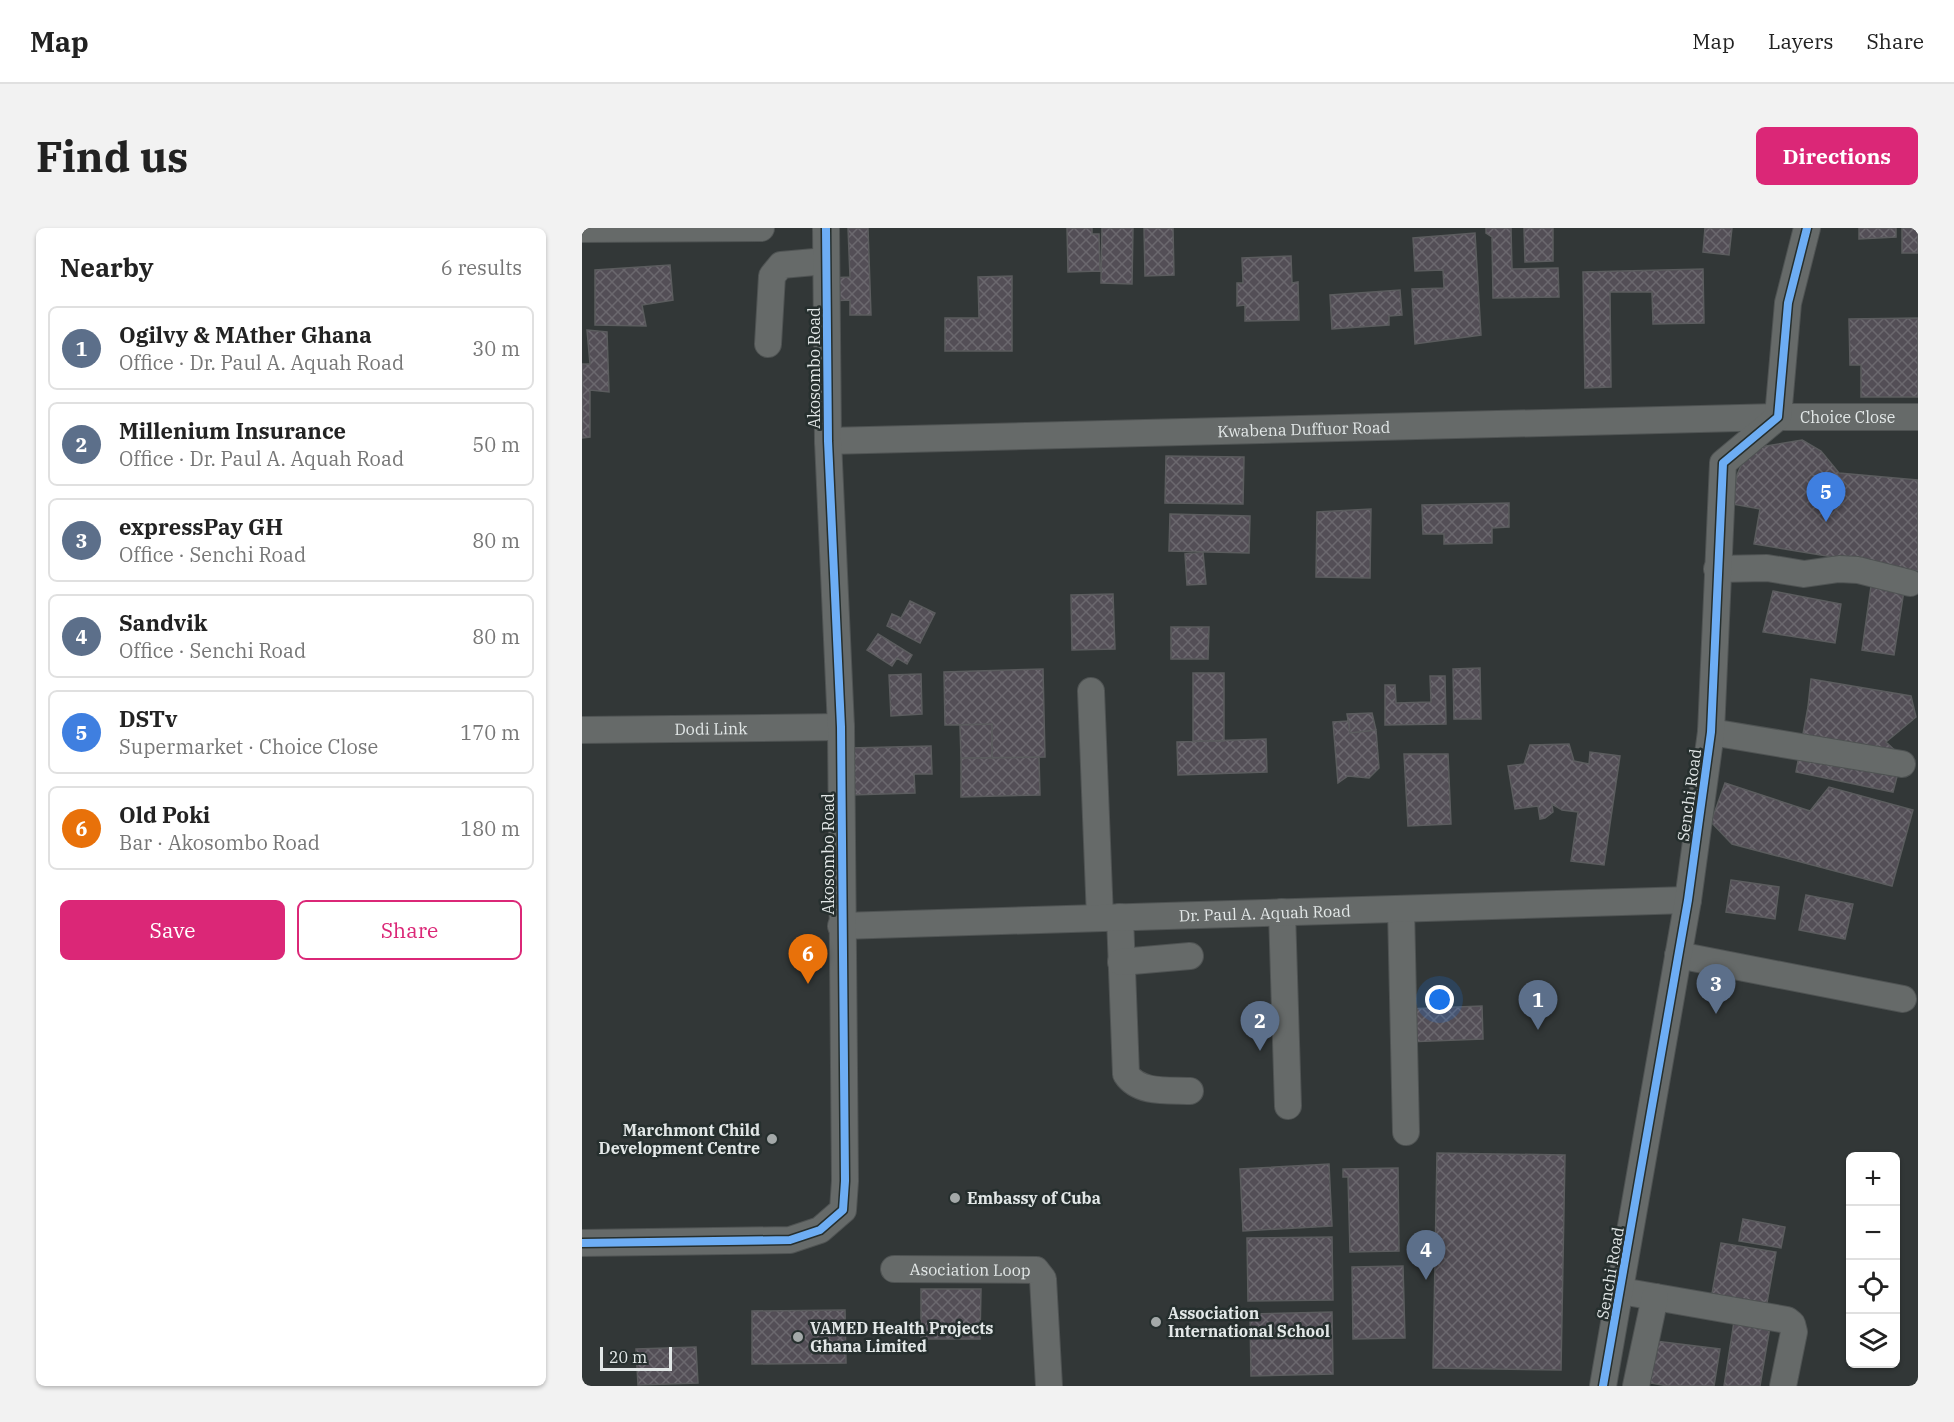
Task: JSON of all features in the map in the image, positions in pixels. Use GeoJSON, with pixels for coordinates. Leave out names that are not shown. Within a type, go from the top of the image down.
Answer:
{"type":"FeatureCollection","features":[{"type":"Feature","properties":{"kind":"street"},"geometry":{"type":"LineString","coordinates":[[582,229],[761,228]]}},
{"type":"Feature","properties":{"kind":"street","name":"Akosombo Road"},"geometry":{"type":"LineString","coordinates":[[582,1243],[789,1240],[820,1230],[843,1210],[845,1181],[841,727],[828,441],[826,228]]}},
{"type":"Feature","properties":{"kind":"street"},"geometry":{"type":"LineString","coordinates":[[1778,417],[1788,303],[1807,228]]}},
{"type":"Feature","properties":{"kind":"street"},"geometry":{"type":"LineString","coordinates":[[768,344],[772,276],[781,266],[826,261]]}},
{"type":"Feature","properties":{"kind":"street","name":"Choice Close"},"geometry":{"type":"LineString","coordinates":[[1778,417],[1918,417]]}},
{"type":"Feature","properties":{"kind":"street","name":"Kwabena Duffuor Road"},"geometry":{"type":"LineString","coordinates":[[828,441],[1778,417]]}},
{"type":"Feature","properties":{"kind":"street","name":"Senchi Road"},"geometry":{"type":"LineString","coordinates":[[1603,1386],[1688,900],[1711,732],[1723,463],[1778,417]]}},
{"type":"Feature","properties":{"kind":"street"},"geometry":{"type":"LineString","coordinates":[[1717,569],[1767,568],[1804,574],[1839,569],[1858,570],[1910,583]]}},
{"type":"Feature","properties":{"kind":"street"},"geometry":{"type":"LineString","coordinates":[[1091,691],[1110,918],[1121,962],[1126,1074],[1131,1082],[1141,1087],[1190,1091]]}},
{"type":"Feature","properties":{"kind":"street","name":"Dodi Link"},"geometry":{"type":"LineString","coordinates":[[582,730],[841,727]]}},
{"type":"Feature","properties":{"kind":"street"},"geometry":{"type":"LineString","coordinates":[[1711,732],[1902,764]]}},
{"type":"Feature","properties":{"kind":"street","name":"Dr. Paul A. Aquah Road"},"geometry":{"type":"LineString","coordinates":[[842,926],[1688,900]]}},
{"type":"Feature","properties":{"kind":"street"},"geometry":{"type":"LineString","coordinates":[[1401,909],[1406,1132]]}},
{"type":"Feature","properties":{"kind":"street"},"geometry":{"type":"LineString","coordinates":[[1282,912],[1288,1106]]}},
{"type":"Feature","properties":{"kind":"street"},"geometry":{"type":"LineString","coordinates":[[1678,955],[1903,999]]}},
{"type":"Feature","properties":{"kind":"street"},"geometry":{"type":"LineString","coordinates":[[1121,962],[1190,956]]}},
{"type":"Feature","properties":{"kind":"street","name":"Asociation Loop"},"geometry":{"type":"LineString","coordinates":[[894,1269],[1036,1270],[1043,1279],[1049,1386]]}},
{"type":"Feature","properties":{"kind":"street"},"geometry":{"type":"LineString","coordinates":[[1621,1291],[1787,1320],[1792,1324],[1794,1332],[1783,1386]]}},
{"type":"Feature","properties":{"kind":"street"},"geometry":{"type":"LineString","coordinates":[[1636,1386],[1655,1297]]}},
{"type":"Feature","properties":{"kind":"building"},"geometry":{"type":"Polygon","coordinates":[[[848,228],[868,228],[871,315],[850,315],[850,300],[830,301],[829,278],[850,277],[848,228]]]}},
{"type":"Feature","properties":{"kind":"building"},"geometry":{"type":"Polygon","coordinates":[[[1067,228],[1092,228],[1092,234],[1099,234],[1100,271],[1068,272],[1067,228]]]}},
{"type":"Feature","properties":{"kind":"building"},"geometry":{"type":"Polygon","coordinates":[[[1102,228],[1133,228],[1132,284],[1101,283],[1102,228]]]}},
{"type":"Feature","properties":{"kind":"building"},"geometry":{"type":"Polygon","coordinates":[[[1144,228],[1173,228],[1174,275],[1145,276],[1144,228]]]}},
{"type":"Feature","properties":{"kind":"building"},"geometry":{"type":"Polygon","coordinates":[[[1486,228],[1511,228],[1512,269],[1558,268],[1559,297],[1493,298],[1492,237],[1486,233],[1486,228]]]}},
{"type":"Feature","properties":{"kind":"building"},"geometry":{"type":"Polygon","coordinates":[[[1524,228],[1553,228],[1553,261],[1525,262],[1524,228]]]}},
{"type":"Feature","properties":{"kind":"building"},"geometry":{"type":"Polygon","coordinates":[[[1705,228],[1732,228],[1729,255],[1703,252],[1705,228]]]}},
{"type":"Feature","properties":{"kind":"building"},"geometry":{"type":"Polygon","coordinates":[[[1859,228],[1896,228],[1896,237],[1859,239],[1859,228]]]}},
{"type":"Feature","properties":{"kind":"building"},"geometry":{"type":"Polygon","coordinates":[[[1902,228],[1918,228],[1918,253],[1902,253],[1902,228]]]}},
{"type":"Feature","properties":{"kind":"building"},"geometry":{"type":"Polygon","coordinates":[[[1475,233],[1481,335],[1415,344],[1412,289],[1444,288],[1443,270],[1415,271],[1413,238],[1475,233]]]}},
{"type":"Feature","properties":{"kind":"building"},"geometry":{"type":"Polygon","coordinates":[[[1291,256],[1292,283],[1298,282],[1299,320],[1245,321],[1245,305],[1237,306],[1237,283],[1243,283],[1242,258],[1291,256]]]}},
{"type":"Feature","properties":{"kind":"building"},"geometry":{"type":"Polygon","coordinates":[[[670,265],[673,300],[642,305],[646,326],[595,325],[595,270],[670,265]]]}},
{"type":"Feature","properties":{"kind":"building"},"geometry":{"type":"Polygon","coordinates":[[[1703,269],[1704,323],[1653,324],[1652,292],[1610,292],[1611,387],[1585,388],[1583,272],[1703,269]]]}},
{"type":"Feature","properties":{"kind":"building"},"geometry":{"type":"Polygon","coordinates":[[[1012,276],[1012,351],[945,351],[945,318],[979,318],[978,277],[1012,276]]]}},
{"type":"Feature","properties":{"kind":"building"},"geometry":{"type":"Polygon","coordinates":[[[1400,290],[1402,315],[1389,316],[1389,325],[1332,329],[1330,295],[1400,290]]]}},
{"type":"Feature","properties":{"kind":"building"},"geometry":{"type":"Polygon","coordinates":[[[1918,318],[1918,397],[1861,397],[1861,365],[1850,365],[1849,319],[1918,318]]]}},
{"type":"Feature","properties":{"kind":"building"},"geometry":{"type":"Polygon","coordinates":[[[587,330],[607,332],[609,392],[590,390],[590,437],[582,438],[582,364],[590,364],[587,330]]]}},
{"type":"Feature","properties":{"kind":"building"},"geometry":{"type":"Polygon","coordinates":[[[1802,440],[1821,451],[1839,473],[1918,480],[1918,571],[1754,544],[1760,509],[1732,504],[1737,475],[1748,449],[1802,440]]]}},
{"type":"Feature","properties":{"kind":"building"},"geometry":{"type":"Polygon","coordinates":[[[1166,456],[1244,457],[1243,504],[1165,503],[1166,456]]]}},
{"type":"Feature","properties":{"kind":"building"},"geometry":{"type":"Polygon","coordinates":[[[1509,503],[1509,527],[1492,528],[1492,543],[1444,544],[1444,534],[1423,534],[1422,505],[1509,503]]]}},
{"type":"Feature","properties":{"kind":"building"},"geometry":{"type":"Polygon","coordinates":[[[1371,509],[1370,578],[1316,577],[1317,512],[1371,509]]]}},
{"type":"Feature","properties":{"kind":"building"},"geometry":{"type":"Polygon","coordinates":[[[1170,514],[1250,516],[1249,553],[1169,551],[1170,514]]]}},
{"type":"Feature","properties":{"kind":"building"},"geometry":{"type":"Polygon","coordinates":[[[1203,552],[1206,584],[1187,585],[1185,554],[1203,552]]]}},
{"type":"Feature","properties":{"kind":"building"},"geometry":{"type":"Polygon","coordinates":[[[1872,579],[1905,584],[1894,655],[1862,650],[1872,579]]]}},
{"type":"Feature","properties":{"kind":"building"},"geometry":{"type":"Polygon","coordinates":[[[1773,591],[1841,604],[1835,643],[1763,632],[1773,591]]]}},
{"type":"Feature","properties":{"kind":"building"},"geometry":{"type":"Polygon","coordinates":[[[1113,594],[1115,649],[1072,650],[1071,595],[1113,594]]]}},
{"type":"Feature","properties":{"kind":"building"},"geometry":{"type":"Polygon","coordinates":[[[910,601],[935,613],[920,643],[887,626],[892,614],[901,618],[910,601]]]}},
{"type":"Feature","properties":{"kind":"building"},"geometry":{"type":"Polygon","coordinates":[[[1171,627],[1209,627],[1208,659],[1171,659],[1171,627]]]}},
{"type":"Feature","properties":{"kind":"building"},"geometry":{"type":"Polygon","coordinates":[[[878,634],[912,655],[907,664],[897,658],[892,666],[867,650],[878,634]]]}},
{"type":"Feature","properties":{"kind":"building"},"geometry":{"type":"Polygon","coordinates":[[[1480,668],[1481,719],[1454,719],[1453,669],[1480,668]]]}},
{"type":"Feature","properties":{"kind":"building"},"geometry":{"type":"Polygon","coordinates":[[[1043,669],[1045,757],[992,758],[992,724],[945,725],[944,672],[1043,669]]]}},
{"type":"Feature","properties":{"kind":"building"},"geometry":{"type":"Polygon","coordinates":[[[1193,673],[1224,673],[1224,741],[1193,741],[1193,673]]]}},
{"type":"Feature","properties":{"kind":"building"},"geometry":{"type":"Polygon","coordinates":[[[921,674],[922,714],[891,716],[889,675],[921,674]]]}},
{"type":"Feature","properties":{"kind":"building"},"geometry":{"type":"Polygon","coordinates":[[[1430,676],[1445,676],[1446,724],[1385,725],[1385,685],[1395,685],[1396,703],[1431,702],[1430,676]]]}},
{"type":"Feature","properties":{"kind":"building"},"geometry":{"type":"Polygon","coordinates":[[[1811,679],[1911,696],[1916,717],[1886,742],[1902,757],[1893,792],[1796,772],[1811,679]]]}},
{"type":"Feature","properties":{"kind":"building"},"geometry":{"type":"Polygon","coordinates":[[[1372,713],[1376,730],[1350,733],[1347,714],[1372,713]]]}},
{"type":"Feature","properties":{"kind":"building"},"geometry":{"type":"Polygon","coordinates":[[[1349,721],[1350,733],[1376,730],[1379,768],[1369,778],[1348,776],[1338,783],[1333,722],[1349,721]]]}},
{"type":"Feature","properties":{"kind":"building"},"geometry":{"type":"Polygon","coordinates":[[[992,724],[992,758],[961,758],[960,725],[992,724]]]}},
{"type":"Feature","properties":{"kind":"building"},"geometry":{"type":"Polygon","coordinates":[[[1266,739],[1267,772],[1178,775],[1177,742],[1266,739]]]}},
{"type":"Feature","properties":{"kind":"building"},"geometry":{"type":"Polygon","coordinates":[[[1569,744],[1574,761],[1589,764],[1590,752],[1620,756],[1604,865],[1571,861],[1578,812],[1562,810],[1552,804],[1553,812],[1540,819],[1538,806],[1515,809],[1508,766],[1524,764],[1530,745],[1569,744]]]}},
{"type":"Feature","properties":{"kind":"building"},"geometry":{"type":"Polygon","coordinates":[[[931,746],[932,774],[914,774],[915,793],[851,795],[850,748],[931,746]]]}},
{"type":"Feature","properties":{"kind":"building"},"geometry":{"type":"Polygon","coordinates":[[[1404,754],[1448,754],[1451,824],[1408,826],[1404,754]]]}},
{"type":"Feature","properties":{"kind":"building"},"geometry":{"type":"Polygon","coordinates":[[[1039,757],[1040,795],[961,797],[961,758],[1039,757]]]}},
{"type":"Feature","properties":{"kind":"building"},"geometry":{"type":"Polygon","coordinates":[[[1725,783],[1810,811],[1829,787],[1913,810],[1892,886],[1732,844],[1711,822],[1725,783]]]}},
{"type":"Feature","properties":{"kind":"building"},"geometry":{"type":"Polygon","coordinates":[[[1731,880],[1779,887],[1775,919],[1726,912],[1731,880]]]}},
{"type":"Feature","properties":{"kind":"building"},"geometry":{"type":"Polygon","coordinates":[[[1806,895],[1853,904],[1845,939],[1799,930],[1806,895]]]}},
{"type":"Feature","properties":{"kind":"building"},"geometry":{"type":"Polygon","coordinates":[[[1482,1006],[1483,1039],[1406,1042],[1405,1009],[1482,1006]]]}},
{"type":"Feature","properties":{"kind":"building"},"geometry":{"type":"Polygon","coordinates":[[[1437,1153],[1565,1155],[1561,1370],[1433,1368],[1437,1153]]]}},
{"type":"Feature","properties":{"kind":"building"},"geometry":{"type":"Polygon","coordinates":[[[1329,1164],[1332,1226],[1243,1231],[1240,1169],[1329,1164]]]}},
{"type":"Feature","properties":{"kind":"building"},"geometry":{"type":"Polygon","coordinates":[[[1398,1168],[1399,1251],[1350,1252],[1348,1177],[1343,1177],[1343,1169],[1398,1168]]]}},
{"type":"Feature","properties":{"kind":"building"},"geometry":{"type":"Polygon","coordinates":[[[1743,1219],[1785,1227],[1781,1248],[1739,1241],[1743,1219]]]}},
{"type":"Feature","properties":{"kind":"building"},"geometry":{"type":"Polygon","coordinates":[[[1332,1237],[1333,1300],[1248,1301],[1247,1238],[1332,1237]]]}},
{"type":"Feature","properties":{"kind":"building"},"geometry":{"type":"Polygon","coordinates":[[[1721,1243],[1776,1252],[1765,1314],[1710,1305],[1721,1243]]]}},
{"type":"Feature","properties":{"kind":"building"},"geometry":{"type":"Polygon","coordinates":[[[1403,1266],[1405,1338],[1353,1339],[1352,1267],[1403,1266]]]}},
{"type":"Feature","properties":{"kind":"building"},"geometry":{"type":"Polygon","coordinates":[[[921,1289],[981,1289],[980,1339],[921,1339],[921,1289]]]}},
{"type":"Feature","properties":{"kind":"building","name":"VAMED Health Projects Ghana Limited"},"geometry":{"type":"Polygon","coordinates":[[[845,1310],[846,1363],[752,1364],[752,1311],[845,1310]]]}},
{"type":"Feature","properties":{"kind":"building"},"geometry":{"type":"Polygon","coordinates":[[[1332,1312],[1333,1374],[1251,1376],[1250,1314],[1332,1312]]]}},
{"type":"Feature","properties":{"kind":"building"},"geometry":{"type":"Polygon","coordinates":[[[1735,1315],[1771,1321],[1760,1386],[1724,1386],[1735,1315]]]}},
{"type":"Feature","properties":{"kind":"building"},"geometry":{"type":"Polygon","coordinates":[[[1655,1341],[1720,1349],[1714,1386],[1668,1386],[1650,1383],[1655,1341]]]}},
{"type":"Feature","properties":{"kind":"building"},"geometry":{"type":"Polygon","coordinates":[[[696,1347],[698,1383],[638,1385],[636,1349],[696,1347]]]}},
{"type":"Feature","properties":{"kind":"cycle path"},"geometry":{"type":"LineString","coordinates":[[582,1243],[790,1240],[820,1230],[843,1210],[845,1181],[841,727],[828,441],[826,228]]}},
{"type":"Feature","properties":{"kind":"cycle path"},"geometry":{"type":"LineString","coordinates":[[1603,1386],[1688,900],[1711,732],[1723,463],[1778,417],[1788,303],[1807,228]]}},
{"type":"Feature","properties":{"kind":"place","name":"DSTv"},"geometry":{"type":"Point","coordinates":[1826,522]}},
{"type":"Feature","properties":{"kind":"place","name":"Old Poki"},"geometry":{"type":"Point","coordinates":[808,984]}},
{"type":"Feature","properties":{"kind":"place","name":"expressPay GH"},"geometry":{"type":"Point","coordinates":[1716,1014]}},
{"type":"Feature","properties":{"kind":"place","name":"Ogilvy & MAther Ghana"},"geometry":{"type":"Point","coordinates":[1538,1030]}},
{"type":"Feature","properties":{"kind":"place","name":"Millenium Insurance"},"geometry":{"type":"Point","coordinates":[1260,1051]}},
{"type":"Feature","properties":{"kind":"place","name":"Marchmont Child Development Centre"},"geometry":{"type":"Point","coordinates":[772,1139]}},
{"type":"Feature","properties":{"kind":"place","name":"Embassy of Cuba"},"geometry":{"type":"Point","coordinates":[955,1198]}},
{"type":"Feature","properties":{"kind":"place","name":"Sandvik"},"geometry":{"type":"Point","coordinates":[1426,1280]}},
{"type":"Feature","properties":{"kind":"place","name":"Association International School"},"geometry":{"type":"Point","coordinates":[1156,1322]}},
{"type":"Feature","properties":{"kind":"place","name":"VAMED Health Projects Ghana Limited"},"geometry":{"type":"Point","coordinates":[798,1337]}}]}
